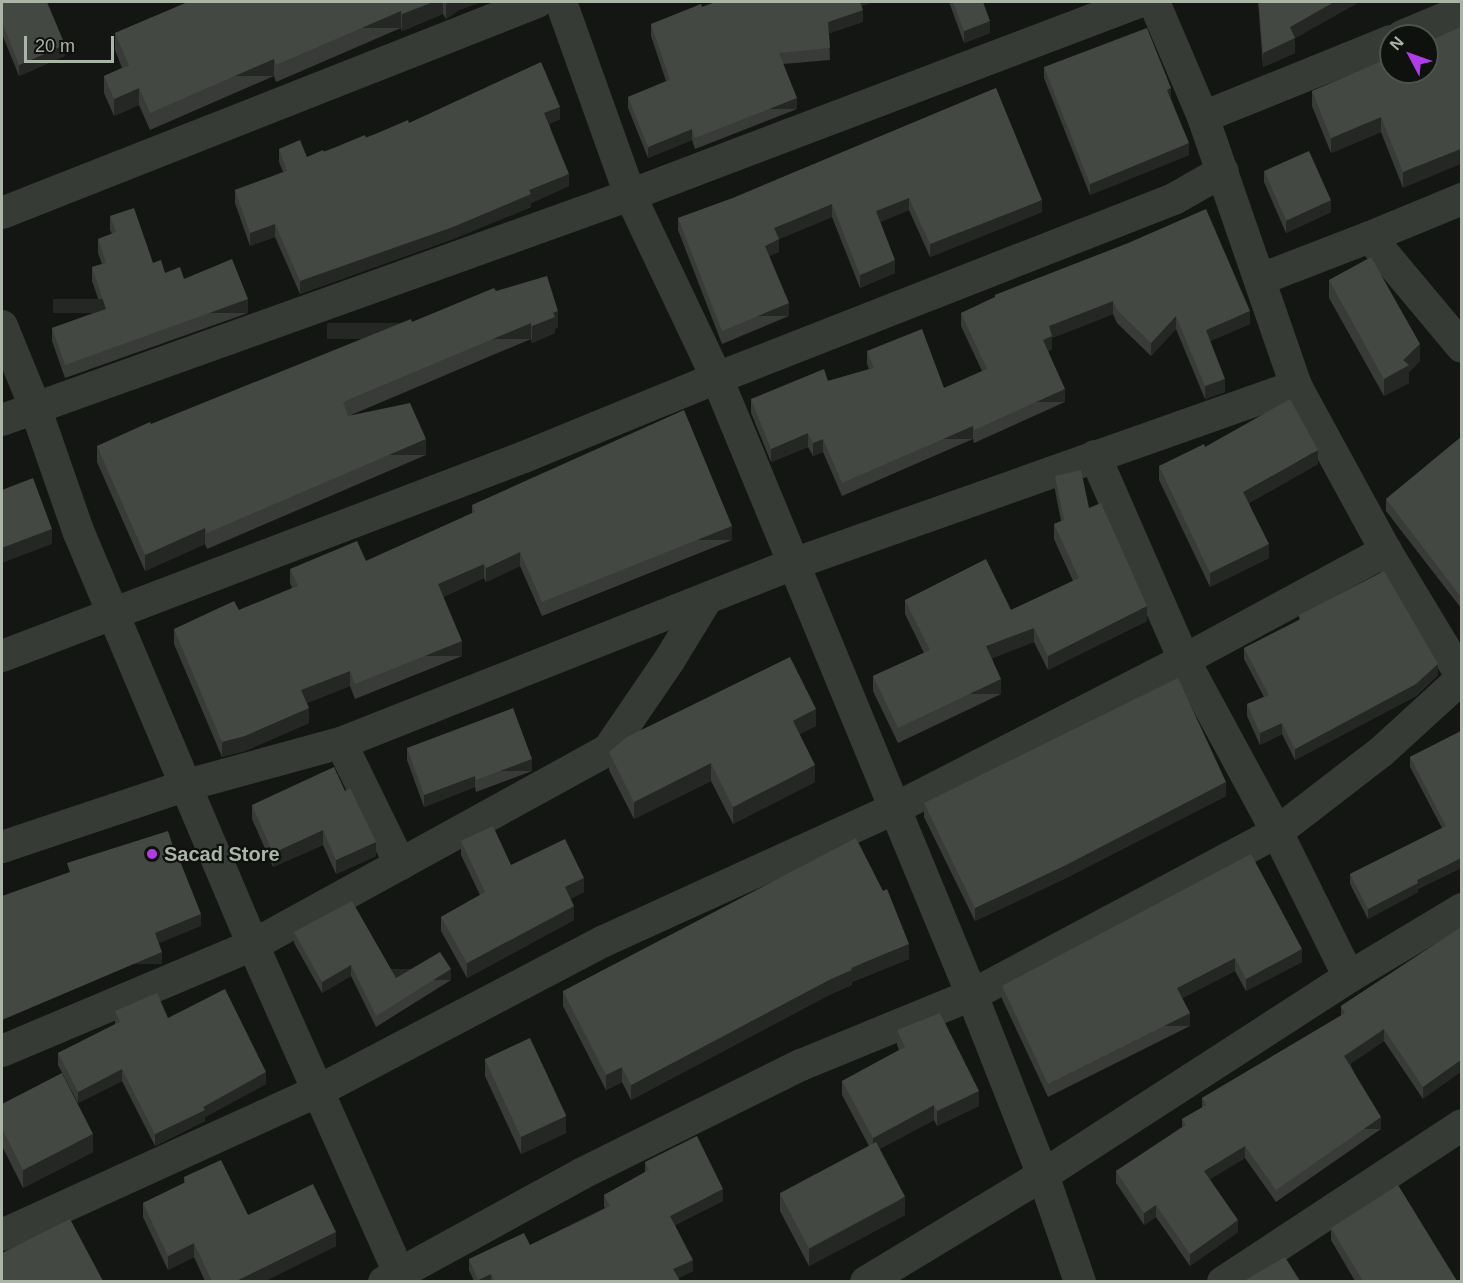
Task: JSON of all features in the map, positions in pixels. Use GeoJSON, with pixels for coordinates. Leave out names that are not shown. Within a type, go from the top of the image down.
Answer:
{"type":"FeatureCollection","features":[{"type":"Feature","properties":{"kind":"street"},"geometry":{"type":"LineString","coordinates":[[2,213],[537,2]]}},
{"type":"Feature","properties":{"kind":"street"},"geometry":{"type":"LineString","coordinates":[[561,2],[630,195],[717,378],[972,995],[1043,1175],[1080,1281]]}},
{"type":"Feature","properties":{"kind":"street"},"geometry":{"type":"LineString","coordinates":[[2,420],[630,195],[1139,2]]}},
{"type":"Feature","properties":{"kind":"street"},"geometry":{"type":"LineString","coordinates":[[2,326],[35,407],[79,533],[318,1091],[395,1278],[581,1174],[801,1065],[972,995],[1277,832],[1381,752],[1461,678],[1386,551],[1296,386],[1223,171],[1203,117],[1154,2]]}},
{"type":"Feature","properties":{"kind":"street"},"geometry":{"type":"LineString","coordinates":[[1430,24],[1461,11]]}},
{"type":"Feature","properties":{"kind":"street"},"geometry":{"type":"LineString","coordinates":[[1203,117],[1379,46]]}},
{"type":"Feature","properties":{"kind":"street"},"geometry":{"type":"LineString","coordinates":[[2,656],[513,462],[717,378],[1174,199],[1223,171]]}},
{"type":"Feature","properties":{"kind":"street"},"geometry":{"type":"LineString","coordinates":[[1261,279],[1461,199]]}},
{"type":"Feature","properties":{"kind":"street"},"geometry":{"type":"LineString","coordinates":[[1370,237],[1461,347]]}},
{"type":"Feature","properties":{"kind":"street"},"geometry":{"type":"LineString","coordinates":[[2,847],[187,785],[341,743],[794,564],[1296,386]]}},
{"type":"Feature","properties":{"kind":"street"},"geometry":{"type":"LineString","coordinates":[[1095,456],[1185,660],[1277,832],[1349,977]]}},
{"type":"Feature","properties":{"kind":"street"},"geometry":{"type":"LineString","coordinates":[[2,1235],[318,1091],[604,941],[894,809],[1185,660],[1386,551]]}},
{"type":"Feature","properties":{"kind":"street"},"geometry":{"type":"LineString","coordinates":[[2,1051],[254,945],[608,750],[670,659],[706,600]]}},
{"type":"Feature","properties":{"kind":"street"},"geometry":{"type":"LineString","coordinates":[[341,743],[400,864]]}},
{"type":"Feature","properties":{"kind":"street"},"geometry":{"type":"LineString","coordinates":[[866,1281],[1043,1175],[1349,977],[1461,909]]}},
{"type":"Feature","properties":{"kind":"street"},"geometry":{"type":"LineString","coordinates":[[1223,1281],[1461,1125]]}},
{"type":"Feature","properties":{"kind":"building"},"geometry":{"type":"Polygon","coordinates":[[[2,2],[47,2],[65,45],[19,65],[2,22],[2,2]]]}},
{"type":"Feature","properties":{"kind":"building"},"geometry":{"type":"Polygon","coordinates":[[[188,2],[433,2],[402,14],[401,11],[276,65],[274,59],[150,113],[139,88],[114,99],[104,76],[129,65],[115,33],[188,2]]]}},
{"type":"Feature","properties":{"kind":"building"},"geometry":{"type":"Polygon","coordinates":[[[716,2],[860,2],[863,10],[828,22],[830,48],[779,53],[797,98],[695,138],[692,129],[648,147],[628,97],[670,80],[651,24],[701,4],[702,7],[716,2]]]}},
{"type":"Feature","properties":{"kind":"building"},"geometry":{"type":"Polygon","coordinates":[[[953,2],[983,2],[990,21],[964,31],[953,2]]]}},
{"type":"Feature","properties":{"kind":"building"},"geometry":{"type":"Polygon","coordinates":[[[1259,2],[1334,2],[1290,27],[1295,38],[1263,53],[1259,2]]]}},
{"type":"Feature","properties":{"kind":"building"},"geometry":{"type":"Polygon","coordinates":[[[1461,27],[1461,149],[1403,172],[1381,117],[1331,138],[1312,91],[1379,62],[1379,84],[1439,84],[1439,37],[1461,27]]]}},
{"type":"Feature","properties":{"kind":"building"},"geometry":{"type":"Polygon","coordinates":[[[1147,28],[1171,88],[1167,90],[1189,143],[1090,184],[1044,67],[1147,28]]]}},
{"type":"Feature","properties":{"kind":"building"},"geometry":{"type":"Polygon","coordinates":[[[541,62],[560,107],[544,113],[569,174],[529,190],[531,194],[453,227],[300,281],[275,224],[250,233],[235,190],[287,171],[279,149],[300,140],[307,157],[323,150],[324,152],[365,135],[366,138],[408,120],[409,123],[541,62]]]}},
{"type":"Feature","properties":{"kind":"building"},"geometry":{"type":"Polygon","coordinates":[[[996,88],[1042,200],[930,244],[909,198],[876,211],[895,260],[860,275],[832,204],[774,228],[779,239],[765,246],[789,303],[722,331],[678,218],[733,198],[996,88]]]}},
{"type":"Feature","properties":{"kind":"building"},"geometry":{"type":"Polygon","coordinates":[[[1309,151],[1331,200],[1286,220],[1264,171],[1309,151]]]}},
{"type":"Feature","properties":{"kind":"building"},"geometry":{"type":"Polygon","coordinates":[[[134,208],[153,263],[161,260],[165,273],[180,267],[184,279],[232,259],[248,299],[65,365],[52,328],[106,309],[92,267],[106,263],[98,239],[116,232],[110,216],[134,208]]]}},
{"type":"Feature","properties":{"kind":"building"},"geometry":{"type":"Polygon","coordinates":[[[1206,209],[1250,311],[1206,330],[1225,379],[1205,386],[1176,316],[1151,343],[1117,310],[1113,301],[1049,326],[1052,336],[1043,340],[1065,389],[974,430],[973,426],[842,483],[823,439],[813,443],[808,433],[771,449],[751,399],[824,369],[828,381],[874,368],[867,351],[922,329],[944,388],[987,369],[961,313],[995,295],[1126,244],[1206,209]]]}},
{"type":"Feature","properties":{"kind":"building"},"geometry":{"type":"Polygon","coordinates":[[[1371,257],[1420,344],[1403,360],[1409,365],[1384,379],[1329,280],[1371,257]]]}},
{"type":"Feature","properties":{"kind":"building"},"geometry":{"type":"Polygon","coordinates":[[[547,276],[558,311],[553,313],[555,317],[532,326],[531,323],[343,402],[348,416],[410,403],[426,439],[207,533],[205,528],[145,555],[97,446],[150,422],[151,424],[411,319],[412,322],[494,288],[496,291],[547,276]]]}},
{"type":"Feature","properties":{"kind":"building"},"geometry":{"type":"Polygon","coordinates":[[[1290,399],[1318,450],[1243,492],[1269,544],[1210,573],[1159,466],[1204,444],[1205,447],[1290,399]]]}},
{"type":"Feature","properties":{"kind":"building"},"geometry":{"type":"Polygon","coordinates":[[[684,410],[732,526],[542,602],[520,552],[486,568],[484,564],[438,584],[462,641],[355,684],[350,671],[301,690],[309,708],[245,736],[222,742],[174,629],[234,601],[239,610],[298,586],[290,569],[357,541],[366,561],[475,512],[472,505],[684,410]]]}},
{"type":"Feature","properties":{"kind":"building"},"geometry":{"type":"Polygon","coordinates":[[[1461,437],[1461,597],[1386,499],[1461,437]]]}},
{"type":"Feature","properties":{"kind":"building"},"geometry":{"type":"Polygon","coordinates":[[[1081,470],[1089,508],[1101,503],[1147,606],[1048,656],[1034,628],[986,646],[1001,679],[898,728],[873,676],[930,650],[905,600],[986,559],[1011,610],[1079,578],[1054,524],[1064,520],[1055,476],[1081,470]]]}},
{"type":"Feature","properties":{"kind":"building"},"geometry":{"type":"Polygon","coordinates":[[[33,478],[52,529],[2,548],[2,490],[33,478]]]}},
{"type":"Feature","properties":{"kind":"building"},"geometry":{"type":"Polygon","coordinates":[[[1384,571],[1438,664],[1416,684],[1295,749],[1282,723],[1260,733],[1247,704],[1269,695],[1244,648],[1301,619],[1299,615],[1384,571]]]}},
{"type":"Feature","properties":{"kind":"building"},"geometry":{"type":"Polygon","coordinates":[[[790,657],[816,709],[793,721],[815,765],[733,807],[711,763],[634,802],[609,752],[627,737],[790,657]]]}},
{"type":"Feature","properties":{"kind":"building"},"geometry":{"type":"Polygon","coordinates":[[[1178,678],[1226,782],[1066,865],[975,908],[924,803],[1178,678]]]}},
{"type":"Feature","properties":{"kind":"building"},"geometry":{"type":"Polygon","coordinates":[[[513,708],[532,759],[476,780],[475,776],[424,795],[407,748],[513,708]]]}},
{"type":"Feature","properties":{"kind":"building"},"geometry":{"type":"Polygon","coordinates":[[[1461,731],[1461,858],[1417,880],[1418,883],[1368,909],[1350,874],[1446,826],[1410,757],[1461,731]]]}},
{"type":"Feature","properties":{"kind":"building"},"geometry":{"type":"Polygon","coordinates":[[[334,767],[345,791],[350,788],[376,842],[336,860],[323,830],[273,853],[252,805],[334,767]]]}},
{"type":"Feature","properties":{"kind":"building"},"geometry":{"type":"Polygon","coordinates":[[[493,826],[511,865],[565,839],[584,878],[565,887],[574,906],[467,963],[441,917],[485,892],[461,841],[493,826]]]}},
{"type":"Feature","properties":{"kind":"building"},"geometry":{"type":"Polygon","coordinates":[[[168,831],[178,862],[180,861],[201,914],[155,933],[162,952],[2,1020],[2,896],[70,872],[67,863],[168,831]]]}},
{"type":"Feature","properties":{"kind":"building"},"geometry":{"type":"Polygon","coordinates":[[[856,838],[883,891],[887,889],[909,944],[851,968],[852,970],[631,1085],[622,1067],[606,1075],[563,991],[856,838]]]}},
{"type":"Feature","properties":{"kind":"building"},"geometry":{"type":"Polygon","coordinates":[[[1251,854],[1302,949],[1246,979],[1235,958],[1177,988],[1190,1013],[1048,1084],[1002,986],[1251,854]]]}},
{"type":"Feature","properties":{"kind":"building"},"geometry":{"type":"Polygon","coordinates":[[[352,901],[396,978],[440,952],[451,969],[376,1016],[351,965],[322,982],[294,932],[352,901]]]}},
{"type":"Feature","properties":{"kind":"building"},"geometry":{"type":"Polygon","coordinates":[[[1461,927],[1461,1060],[1423,1087],[1384,1029],[1344,1056],[1381,1117],[1276,1190],[1245,1146],[1204,1171],[1238,1220],[1190,1254],[1156,1205],[1144,1213],[1116,1171],[1186,1125],[1182,1119],[1206,1105],[1202,1098],[1345,1013],[1341,1006],[1461,927]]]}},
{"type":"Feature","properties":{"kind":"building"},"geometry":{"type":"Polygon","coordinates":[[[225,989],[266,1072],[203,1107],[205,1110],[155,1134],[122,1069],[78,1092],[58,1053],[120,1022],[115,1011],[157,993],[168,1018],[225,989]]]}},
{"type":"Feature","properties":{"kind":"building"},"geometry":{"type":"Polygon","coordinates":[[[940,1013],[979,1091],[937,1111],[934,1105],[873,1138],[842,1081],[905,1047],[897,1030],[940,1013]]]}},
{"type":"Feature","properties":{"kind":"building"},"geometry":{"type":"Polygon","coordinates":[[[530,1038],[566,1116],[521,1137],[485,1059],[530,1038]]]}},
{"type":"Feature","properties":{"kind":"building"},"geometry":{"type":"Polygon","coordinates":[[[62,1073],[93,1134],[23,1170],[2,1128],[2,1104],[62,1073]]]}},
{"type":"Feature","properties":{"kind":"building"},"geometry":{"type":"Polygon","coordinates":[[[697,1136],[723,1189],[670,1216],[693,1260],[673,1269],[680,1281],[494,1281],[491,1274],[478,1280],[469,1259],[524,1233],[530,1245],[610,1206],[604,1195],[649,1170],[645,1162],[697,1136]]]}},
{"type":"Feature","properties":{"kind":"building"},"geometry":{"type":"Polygon","coordinates":[[[876,1142],[905,1197],[809,1248],[780,1193],[876,1142]]]}},
{"type":"Feature","properties":{"kind":"building"},"geometry":{"type":"Polygon","coordinates":[[[221,1160],[248,1215],[313,1184],[336,1232],[236,1281],[212,1281],[194,1243],[168,1256],[143,1203],[186,1182],[184,1177],[221,1160]]]}},
{"type":"Feature","properties":{"kind":"building"},"geometry":{"type":"Polygon","coordinates":[[[1398,1185],[1457,1281],[1363,1281],[1331,1228],[1398,1185]]]}},
{"type":"Feature","properties":{"kind":"building"},"geometry":{"type":"Polygon","coordinates":[[[70,1219],[103,1281],[2,1281],[2,1253],[70,1219]]]}},
{"type":"Feature","properties":{"kind":"building"},"geometry":{"type":"Polygon","coordinates":[[[1285,1257],[1300,1281],[1244,1281],[1285,1257]]]}},
{"type":"Feature","properties":{"kind":"place","name":"Sacad Store"},"geometry":{"type":"Point","coordinates":[152,854]}}]}
